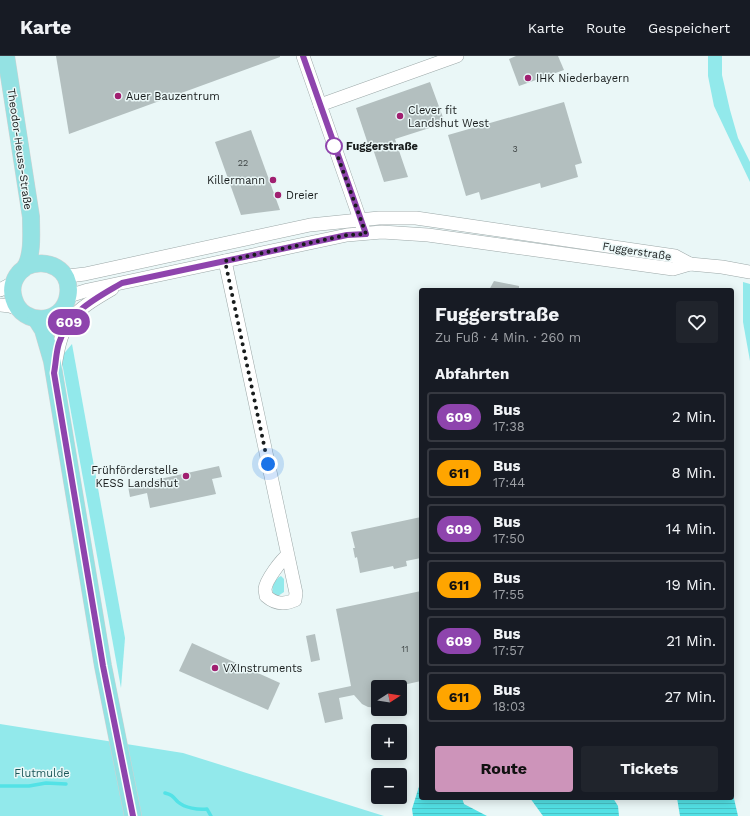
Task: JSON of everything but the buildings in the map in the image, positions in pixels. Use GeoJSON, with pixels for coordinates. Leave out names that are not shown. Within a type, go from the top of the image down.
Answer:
{"type":"FeatureCollection","features":[{"type":"Feature","properties":{"kind":"main road","name":"Theodor-Heuss-Straße"},"geometry":{"type":"LineString","coordinates":[[6,56],[30,218],[30,251],[26,267],[7,287],[19,309]]}},
{"type":"Feature","properties":{"kind":"main road","name":"Theodor-Heuss-Straße"},"geometry":{"type":"LineString","coordinates":[[30,218],[42,250],[68,285],[68,299]]}},
{"type":"Feature","properties":{"kind":"main road"},"geometry":{"type":"LineString","coordinates":[[26,267],[38,263],[57,269]]}},
{"type":"Feature","properties":{"kind":"main road"},"geometry":{"type":"LineString","coordinates":[[53,367],[52,333],[56,315],[68,299]]}},
{"type":"Feature","properties":{"kind":"main road"},"geometry":{"type":"LineString","coordinates":[[19,309],[24,314],[36,319],[43,319],[56,315]]}},
{"type":"Feature","properties":{"kind":"main road"},"geometry":{"type":"LineString","coordinates":[[36,319],[43,330],[53,367],[101,658],[134,816]]}},
{"type":"Feature","properties":{"kind":"street"},"geometry":{"type":"LineString","coordinates":[[303,56],[366,234]]}},
{"type":"Feature","properties":{"kind":"street"},"geometry":{"type":"LineString","coordinates":[[320,106],[457,56]]}},
{"type":"Feature","properties":{"kind":"street","name":"Fuggerstraße"},"geometry":{"type":"LineString","coordinates":[[57,269],[68,276],[85,274],[310,225],[378,218],[416,218],[675,256],[690,264]]}},
{"type":"Feature","properties":{"kind":"street","name":"Fuggerstraße"},"geometry":{"type":"LineString","coordinates":[[68,299],[88,290],[347,235],[382,232],[428,235],[673,269],[690,264],[722,267],[748,272]]}},
{"type":"Feature","properties":{"kind":"street"},"geometry":{"type":"LineString","coordinates":[[225,261],[288,555]]}},
{"type":"Feature","properties":{"kind":"street"},"geometry":{"type":"LineString","coordinates":[[53,367],[64,328],[72,317],[91,302],[122,283]]}},
{"type":"Feature","properties":{"kind":"street"},"geometry":{"type":"LineString","coordinates":[[0,305],[19,309]]}},
{"type":"Feature","properties":{"kind":"green space"},"geometry":{"type":"Polygon","coordinates":[[[708,56],[722,56],[722,75],[730,110],[738,138],[750,162],[750,182],[714,106],[708,76],[708,56]]]}},
{"type":"Feature","properties":{"kind":"green space"},"geometry":{"type":"Polygon","coordinates":[[[743,282],[750,284],[750,361],[743,322],[743,282]]]}},
{"type":"Feature","properties":{"kind":"green space"},"geometry":{"type":"Polygon","coordinates":[[[72,344],[125,638],[121,688],[61,357],[72,344]]]}},
{"type":"Feature","properties":{"kind":"green space"},"geometry":{"type":"Polygon","coordinates":[[[281,576],[284,579],[284,592],[278,596],[273,593],[273,586],[275,581],[281,576]]]}},
{"type":"Feature","properties":{"kind":"green space","name":"Flutmulde"},"geometry":{"type":"Polygon","coordinates":[[[0,724],[183,753],[384,816],[0,816],[0,724]]]}},
{"type":"Feature","properties":{"kind":"shaded area"},"geometry":{"type":"Polygon","coordinates":[[[419,786],[419,800],[463,800],[464,804],[487,816],[413,816],[412,809],[419,786]]]}},
{"type":"Feature","properties":{"kind":"shaded area"},"geometry":{"type":"Polygon","coordinates":[[[734,799],[738,816],[680,816],[677,800],[734,800],[734,799]]]}},
{"type":"Feature","properties":{"kind":"shaded area"},"geometry":{"type":"Polygon","coordinates":[[[531,800],[614,800],[618,806],[619,816],[543,816],[531,800]]]}},
{"type":"Feature","properties":{"kind":"waterway"},"geometry":{"type":"LineString","coordinates":[[0,786],[29,786],[46,783],[66,784]]}},
{"type":"Feature","properties":{"kind":"waterway"},"geometry":{"type":"LineString","coordinates":[[165,793],[171,795],[184,806],[196,809],[207,809],[211,816]]}},
{"type":"Feature","properties":{"kind":"bus line","name":"609"},"geometry":{"type":"LineString","coordinates":[[133,816],[103,666],[54,373],[59,344],[64,328],[78,311],[122,283],[347,235],[366,234],[303,56]]}},
{"type":"Feature","properties":{"kind":"place","name":"IHK Niederbayern"},"geometry":{"type":"Point","coordinates":[528,78]}},
{"type":"Feature","properties":{"kind":"place","name":"Auer Bauzentrum"},"geometry":{"type":"Point","coordinates":[118,96]}},
{"type":"Feature","properties":{"kind":"place","name":"Clever fit Landshut West"},"geometry":{"type":"Point","coordinates":[400,116]}},
{"type":"Feature","properties":{"kind":"place","name":"Fuggerstraße"},"geometry":{"type":"Point","coordinates":[334,146]}},
{"type":"Feature","properties":{"kind":"place","name":"Killermann"},"geometry":{"type":"Point","coordinates":[273,180]}},
{"type":"Feature","properties":{"kind":"place","name":"Dreier"},"geometry":{"type":"Point","coordinates":[278,195]}},
{"type":"Feature","properties":{"kind":"place","name":"Frühförderstelle KESS Landshut"},"geometry":{"type":"Point","coordinates":[186,476]}},
{"type":"Feature","properties":{"kind":"place","name":"VXInstruments"},"geometry":{"type":"Point","coordinates":[215,668]}},
{"type":"Feature","properties":{"kind":"route"},"geometry":{"type":"LineString","coordinates":[[268,464],[225,261],[347,235],[366,234],[334,146]]}}]}
